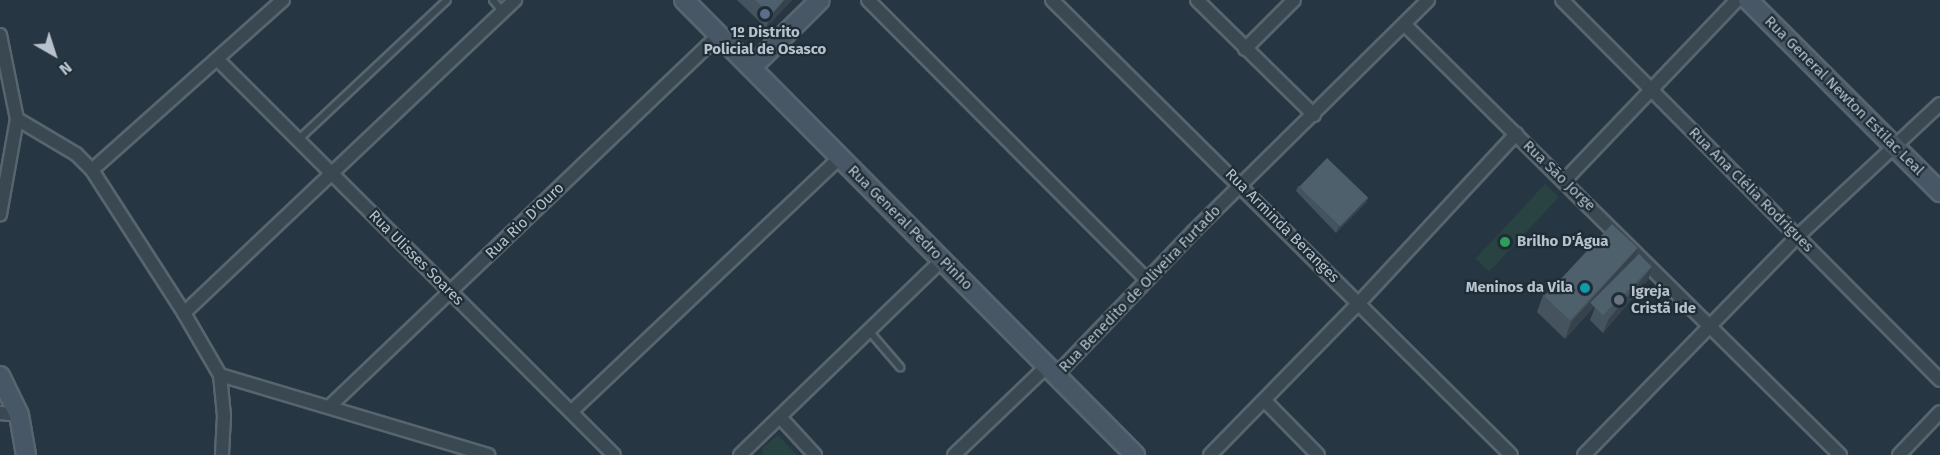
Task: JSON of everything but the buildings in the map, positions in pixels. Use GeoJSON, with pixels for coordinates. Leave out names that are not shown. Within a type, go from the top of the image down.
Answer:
{"type":"FeatureCollection","features":[{"type":"Feature","properties":{"kind":"street"},"geometry":{"type":"LineString","coordinates":[[184,313],[516,0]]}},
{"type":"Feature","properties":{"kind":"street","name":"Rua General Pedro Pinho"},"geometry":{"type":"LineString","coordinates":[[684,0],[1135,455]]}},
{"type":"Feature","properties":{"kind":"street"},"geometry":{"type":"LineString","coordinates":[[752,67],[820,0]]}},
{"type":"Feature","properties":{"kind":"street"},"geometry":{"type":"LineString","coordinates":[[868,0],[1147,280]]}},
{"type":"Feature","properties":{"kind":"street","name":"Rua Arminda Beranges"},"geometry":{"type":"LineString","coordinates":[[1052,0],[1511,455]]}},
{"type":"Feature","properties":{"kind":"street"},"geometry":{"type":"LineString","coordinates":[[1197,0],[1314,115]]}},
{"type":"Feature","properties":{"kind":"street"},"geometry":{"type":"LineString","coordinates":[[1245,49],[1294,0]]}},
{"type":"Feature","properties":{"kind":"street","name":"Rua Benedito de Oliveira Furtado"},"geometry":{"type":"LineString","coordinates":[[954,455],[1051,370],[1147,280],[1405,25],[1427,0]]}},
{"type":"Feature","properties":{"kind":"street","name":"Rua Ana Clélia Rodrigues"},"geometry":{"type":"LineString","coordinates":[[1562,0],[1940,381]]}},
{"type":"Feature","properties":{"kind":"street"},"geometry":{"type":"LineString","coordinates":[[1564,181],[1653,91],[1737,0]]}},
{"type":"Feature","properties":{"kind":"street","name":"Rua General Newton Estilac Leal"},"geometry":{"type":"LineString","coordinates":[[1748,0],[1940,192]]}},
{"type":"Feature","properties":{"kind":"street"},"geometry":{"type":"LineString","coordinates":[[92,170],[218,60],[280,1]]}},
{"type":"Feature","properties":{"kind":"street","name":"Rua São Jorge"},"geometry":{"type":"LineString","coordinates":[[1405,25],[1840,455]]}},
{"type":"Feature","properties":{"kind":"street"},"geometry":{"type":"LineString","coordinates":[[0,35],[16,119],[0,214]]}},
{"type":"Feature","properties":{"kind":"street","name":"Rua Rio D'Ouro"},"geometry":{"type":"LineString","coordinates":[[330,406],[719,35]]}},
{"type":"Feature","properties":{"kind":"street","name":"Rua Ulisses Soares"},"geometry":{"type":"LineString","coordinates":[[218,60],[614,455]]}},
{"type":"Feature","properties":{"kind":"street"},"geometry":{"type":"LineString","coordinates":[[1584,455],[1712,328],[1798,236],[1940,104]]}},
{"type":"Feature","properties":{"kind":"street"},"geometry":{"type":"LineString","coordinates":[[16,119],[76,154],[92,170],[184,313],[220,375],[222,455]]}},
{"type":"Feature","properties":{"kind":"street"},"geometry":{"type":"LineString","coordinates":[[1210,455],[1359,303],[1516,134]]}},
{"type":"Feature","properties":{"kind":"street"},"geometry":{"type":"LineString","coordinates":[[572,411],[840,158]]}},
{"type":"Feature","properties":{"kind":"street"},"geometry":{"type":"LineString","coordinates":[[747,453],[780,417],[943,259]]}},
{"type":"Feature","properties":{"kind":"street"},"geometry":{"type":"LineString","coordinates":[[220,375],[488,455]]}},
{"type":"Feature","properties":{"kind":"street"},"geometry":{"type":"LineString","coordinates":[[0,376],[19,415],[26,455]]}},
{"type":"Feature","properties":{"kind":"street"},"geometry":{"type":"LineString","coordinates":[[1264,400],[1318,455]]}},
{"type":"Feature","properties":{"kind":"street"},"geometry":{"type":"LineString","coordinates":[[1899,455],[1940,412]]}},
{"type":"Feature","properties":{"kind":"street"},"geometry":{"type":"LineString","coordinates":[[0,413],[19,415]]}},
{"type":"Feature","properties":{"kind":"street"},"geometry":{"type":"LineString","coordinates":[[780,417],[815,455]]}},
{"type":"Feature","properties":{"kind":"lane"},"geometry":{"type":"LineString","coordinates":[[298,140],[447,0]]}},
{"type":"Feature","properties":{"kind":"lane"},"geometry":{"type":"LineString","coordinates":[[492,0],[503,12]]}},
{"type":"Feature","properties":{"kind":"lane"},"geometry":{"type":"LineString","coordinates":[[868,331],[900,367]]}},
{"type":"Feature","properties":{"kind":"green space","name":"Brilho D'Água"},"geometry":{"type":"Polygon","coordinates":[[[1545,184],[1559,197],[1489,272],[1475,259],[1545,184]]]}},
{"type":"Feature","properties":{"kind":"green space"},"geometry":{"type":"Polygon","coordinates":[[[778,435],[797,455],[763,455],[762,448],[778,435]]]}},
{"type":"Feature","properties":{"kind":"place","name":"1º Distrito Policial de Osasco"},"geometry":{"type":"Point","coordinates":[765,14]}},
{"type":"Feature","properties":{"kind":"place","name":"Brilho D'Água"},"geometry":{"type":"Point","coordinates":[1505,242]}},
{"type":"Feature","properties":{"kind":"place","name":"Meninos da Vila"},"geometry":{"type":"Point","coordinates":[1585,288]}},
{"type":"Feature","properties":{"kind":"place","name":"Igreja Cristã Ide"},"geometry":{"type":"Point","coordinates":[1619,300]}}]}
